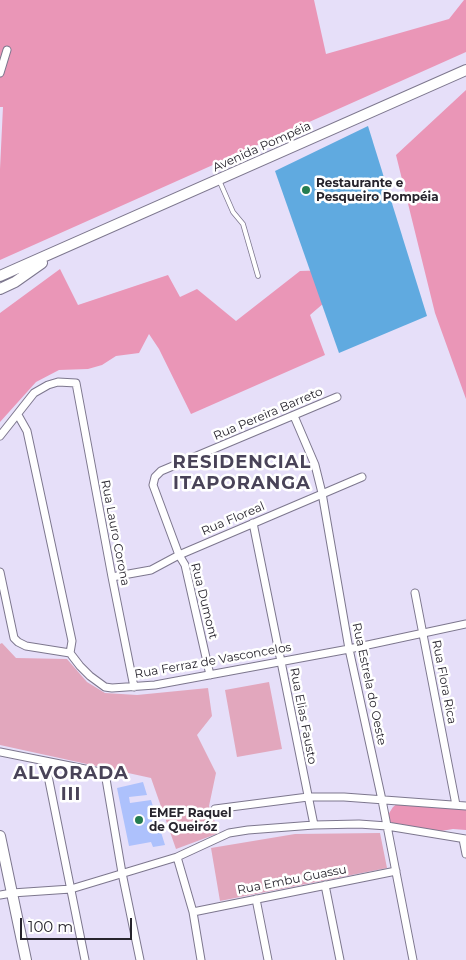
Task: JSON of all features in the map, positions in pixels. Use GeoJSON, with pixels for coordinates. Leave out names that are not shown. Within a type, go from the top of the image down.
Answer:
{"type":"FeatureCollection","features":[{"type":"Feature","properties":{"kind":"main road","name":"Avenida Pompéia"},"geometry":{"type":"LineString","coordinates":[[0,276],[466,70]]}},
{"type":"Feature","properties":{"kind":"main road","name":"Avenida Pompéia"},"geometry":{"type":"LineString","coordinates":[[0,287],[15,282],[69,247]]}},
{"type":"Feature","properties":{"kind":"main road"},"geometry":{"type":"LineString","coordinates":[[0,836],[26,960]]}},
{"type":"Feature","properties":{"kind":"street"},"geometry":{"type":"LineString","coordinates":[[0,72],[7,50]]}},
{"type":"Feature","properties":{"kind":"street","name":"Rua Lauro Corona"},"geometry":{"type":"LineString","coordinates":[[18,415],[34,393],[48,385],[58,382],[76,383],[134,687]]}},
{"type":"Feature","properties":{"kind":"street","name":"Rua Pereira Barreto"},"geometry":{"type":"LineString","coordinates":[[155,477],[161,471],[337,397]]}},
{"type":"Feature","properties":{"kind":"street"},"geometry":{"type":"LineString","coordinates":[[0,436],[18,415],[27,431],[29,440],[72,641],[70,653],[26,646],[14,638],[0,572]]}},
{"type":"Feature","properties":{"kind":"street","name":"Rua Estrela do Oeste"},"geometry":{"type":"LineString","coordinates":[[294,416],[315,465],[322,493],[349,649],[382,800],[413,960]]}},
{"type":"Feature","properties":{"kind":"street","name":"Rua Dumont"},"geometry":{"type":"LineString","coordinates":[[155,477],[153,485],[178,555],[185,564],[210,675]]}},
{"type":"Feature","properties":{"kind":"street","name":"Rua Floreal"},"geometry":{"type":"LineString","coordinates":[[112,577],[151,570],[178,555],[362,477]]}},
{"type":"Feature","properties":{"kind":"street","name":"Rua Elias Fausto"},"geometry":{"type":"LineString","coordinates":[[254,523],[314,825]]}},
{"type":"Feature","properties":{"kind":"street","name":"Rua Flora Rica"},"geometry":{"type":"LineString","coordinates":[[415,593],[456,805]]}},
{"type":"Feature","properties":{"kind":"street","name":"Rua Ferraz de Vasconcelos"},"geometry":{"type":"LineString","coordinates":[[70,653],[90,676],[105,687],[155,686],[281,660],[349,649],[466,624]]}},
{"type":"Feature","properties":{"kind":"street"},"geometry":{"type":"LineString","coordinates":[[0,752],[105,773],[122,873],[140,960]]}},
{"type":"Feature","properties":{"kind":"street"},"geometry":{"type":"LineString","coordinates":[[45,761],[85,960]]}},
{"type":"Feature","properties":{"kind":"street"},"geometry":{"type":"LineString","coordinates":[[215,808],[308,797],[344,797],[466,806]]}},
{"type":"Feature","properties":{"kind":"street"},"geometry":{"type":"LineString","coordinates":[[0,895],[71,889],[177,857],[229,833],[248,830],[314,825],[387,826],[465,839],[466,854]]}},
{"type":"Feature","properties":{"kind":"street"},"geometry":{"type":"LineString","coordinates":[[177,857],[193,912],[201,960]]}},
{"type":"Feature","properties":{"kind":"street","name":"Rua Embu Guassu"},"geometry":{"type":"LineString","coordinates":[[193,912],[396,871]]}},
{"type":"Feature","properties":{"kind":"street"},"geometry":{"type":"LineString","coordinates":[[325,885],[340,960]]}},
{"type":"Feature","properties":{"kind":"street"},"geometry":{"type":"LineString","coordinates":[[256,899],[268,960]]}},
{"type":"Feature","properties":{"kind":"lane"},"geometry":{"type":"LineString","coordinates":[[219,180],[233,212],[243,224],[258,276]]}},
{"type":"Feature","properties":{"kind":"shaded area"},"geometry":{"type":"Polygon","coordinates":[[[0,0],[314,0],[326,54],[449,19],[466,0],[466,52],[0,260],[0,169],[3,107],[0,107],[0,0]]]}},
{"type":"Feature","properties":{"kind":"shaded area"},"geometry":{"type":"Polygon","coordinates":[[[466,90],[466,399],[435,313],[396,155],[466,90]]]}},
{"type":"Feature","properties":{"kind":"shaded area"},"geometry":{"type":"Polygon","coordinates":[[[60,269],[78,305],[168,275],[180,297],[197,289],[236,321],[300,271],[333,270],[346,284],[310,315],[325,355],[191,414],[159,349],[149,334],[139,353],[116,356],[102,365],[88,369],[59,370],[36,382],[0,422],[0,313],[60,269]]]}},
{"type":"Feature","properties":{"kind":"shaded area"},"geometry":{"type":"Polygon","coordinates":[[[2,643],[16,658],[67,659],[87,682],[105,693],[137,695],[208,688],[212,716],[197,735],[216,773],[209,806],[219,833],[176,849],[151,778],[0,745],[0,644],[2,643]]]}},
{"type":"Feature","properties":{"kind":"shaded area"},"geometry":{"type":"Polygon","coordinates":[[[269,682],[282,749],[237,757],[225,690],[269,682]]]}},
{"type":"Feature","properties":{"kind":"shaded area"},"geometry":{"type":"Polygon","coordinates":[[[402,800],[466,802],[466,830],[453,829],[441,831],[395,826],[386,818],[393,807],[402,800]]]}},
{"type":"Feature","properties":{"kind":"shaded area"},"geometry":{"type":"Polygon","coordinates":[[[380,833],[387,868],[220,901],[211,848],[295,834],[380,833]]]}},
{"type":"Feature","properties":{"kind":"water"},"geometry":{"type":"Polygon","coordinates":[[[368,126],[427,316],[339,353],[275,171],[368,126]]]}},
{"type":"Feature","properties":{"kind":"building"},"geometry":{"type":"Polygon","coordinates":[[[143,782],[147,795],[129,797],[130,803],[151,800],[165,845],[153,847],[151,842],[129,846],[117,788],[143,782]]]}},
{"type":"Feature","properties":{"kind":"place","name":"Restaurante e Pesqueiro Pompéia"},"geometry":{"type":"Point","coordinates":[306,190]}},
{"type":"Feature","properties":{"kind":"place","name":"EMEF Raquel de Queiróz"},"geometry":{"type":"Point","coordinates":[139,820]}},
{"type":"Feature","properties":{"kind":"district","name":"RESIDENCIAL ITAPORANGA"},"geometry":{"type":"Point","coordinates":[242,473]}},
{"type":"Feature","properties":{"kind":"district","name":"ALVORADA III"},"geometry":{"type":"Point","coordinates":[71,784]}}]}
